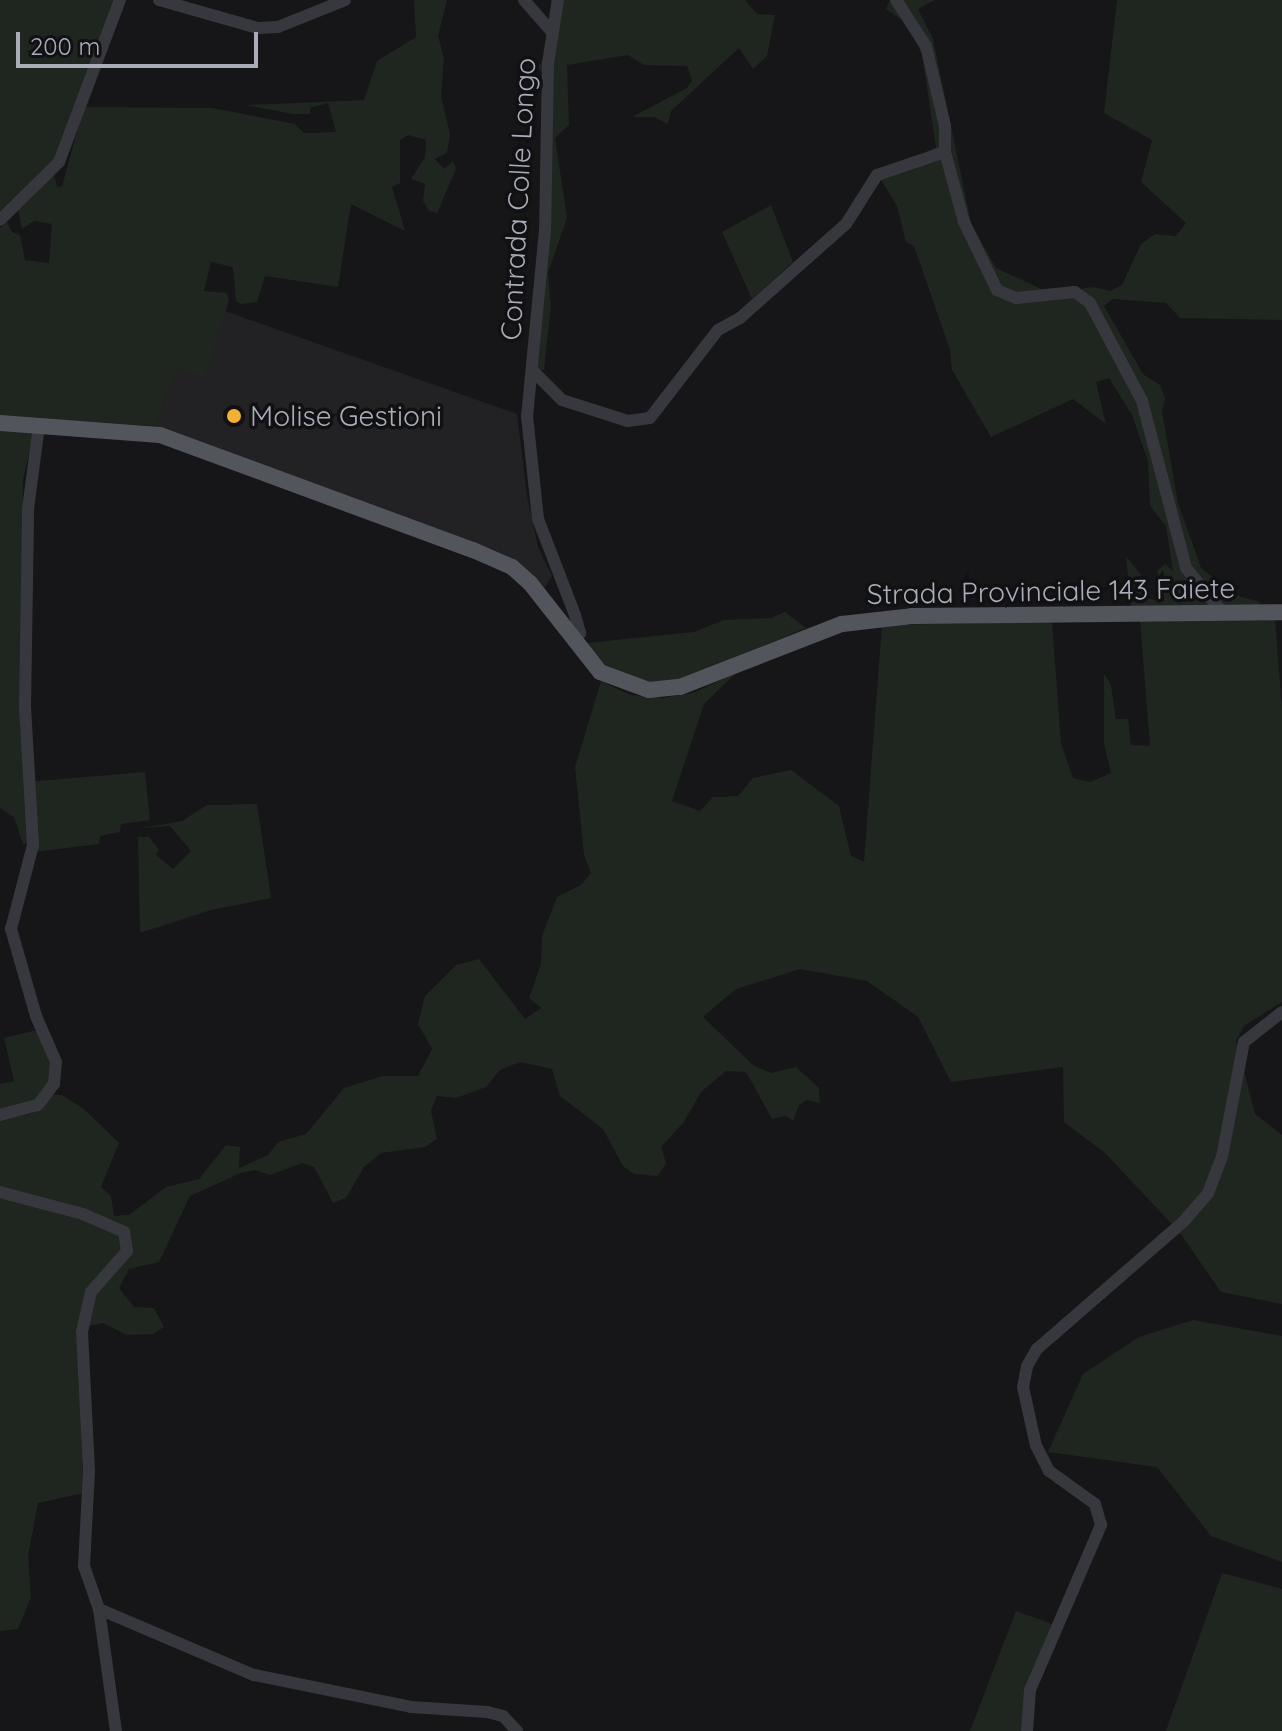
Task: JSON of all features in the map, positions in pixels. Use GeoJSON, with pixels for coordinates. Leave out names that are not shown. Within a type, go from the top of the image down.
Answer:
{"type":"FeatureCollection","features":[{"type":"Feature","properties":{"kind":"main road","name":"Strada Provinciale 143 Faiete"},"geometry":{"type":"LineString","coordinates":[[0,423],[160,435],[473,550],[521,575],[600,672],[657,691],[680,687],[842,624],[912,616],[1282,612]]}},
{"type":"Feature","properties":{"kind":"street"},"geometry":{"type":"LineString","coordinates":[[0,220],[59,162],[120,0]]}},
{"type":"Feature","properties":{"kind":"street"},"geometry":{"type":"LineString","coordinates":[[159,0],[258,28],[278,27],[345,0]]}},
{"type":"Feature","properties":{"kind":"street","name":"Contrada Colle Longo"},"geometry":{"type":"LineString","coordinates":[[524,0],[551,31]]}},
{"type":"Feature","properties":{"kind":"street","name":"Contrada Colle Longo"},"geometry":{"type":"LineString","coordinates":[[558,0],[551,31],[545,230],[527,416],[534,502],[542,541],[575,615],[580,633],[574,642]]}},
{"type":"Feature","properties":{"kind":"street"},"geometry":{"type":"LineString","coordinates":[[896,0],[926,46],[945,126],[945,152],[964,222],[997,290],[1016,298],[1075,292],[1090,303],[1142,401],[1186,568],[1223,613]]}},
{"type":"Feature","properties":{"kind":"street","name":"Contrada Colle Longo"},"geometry":{"type":"LineString","coordinates":[[532,370],[562,400],[628,421],[650,418],[718,330],[740,318],[846,224],[877,175],[945,152]]}},
{"type":"Feature","properties":{"kind":"street"},"geometry":{"type":"LineString","coordinates":[[0,1115],[38,1105],[54,1084],[56,1062],[36,1016],[11,929],[33,845],[25,708],[28,509],[39,425]]}},
{"type":"Feature","properties":{"kind":"street"},"geometry":{"type":"LineString","coordinates":[[1027,1731],[1030,1690],[1101,1525],[1095,1504],[1049,1471],[1036,1446],[1023,1387],[1027,1366],[1037,1349],[1184,1221],[1208,1193],[1222,1157],[1244,1042],[1282,1012]]}},
{"type":"Feature","properties":{"kind":"street"},"geometry":{"type":"LineString","coordinates":[[0,1192],[101,1220],[124,1232],[127,1251],[91,1292],[82,1332],[89,1471],[84,1566],[99,1609],[116,1731]]}},
{"type":"Feature","properties":{"kind":"street"},"geometry":{"type":"LineString","coordinates":[[99,1609],[254,1675],[411,1707],[487,1712],[503,1716],[517,1731]]}},
{"type":"Feature","properties":{"kind":"shaded area"},"geometry":{"type":"Polygon","coordinates":[[[0,0],[114,0],[57,156],[0,211],[0,0]]]}},
{"type":"Feature","properties":{"kind":"shaded area"},"geometry":{"type":"Polygon","coordinates":[[[414,0],[447,0],[438,36],[444,58],[441,97],[450,134],[447,153],[435,159],[444,169],[453,161],[456,169],[437,213],[429,211],[423,201],[425,184],[411,179],[425,157],[426,140],[408,135],[400,140],[400,183],[392,187],[405,231],[351,204],[338,287],[265,276],[257,302],[241,304],[236,301],[233,267],[211,262],[204,291],[227,293],[229,301],[205,377],[177,368],[155,426],[0,416],[0,228],[7,222],[12,232],[20,235],[25,260],[49,263],[52,224],[34,221],[22,229],[18,210],[54,174],[57,187],[62,186],[84,107],[212,108],[295,124],[304,133],[336,132],[328,103],[310,108],[310,114],[246,105],[364,100],[377,61],[416,37],[414,0]]]}},
{"type":"Feature","properties":{"kind":"shaded area"},"geometry":{"type":"Polygon","coordinates":[[[551,0],[745,0],[757,14],[775,15],[767,56],[753,69],[739,48],[671,111],[668,124],[654,117],[632,117],[687,88],[692,80],[687,66],[644,65],[628,55],[567,65],[569,125],[555,138],[567,218],[548,273],[551,306],[544,370],[539,370],[526,365],[542,224],[543,74],[537,66],[544,61],[551,0]]]}},
{"type":"Feature","properties":{"kind":"shaded area"},"geometry":{"type":"Polygon","coordinates":[[[890,0],[935,0],[918,9],[933,39],[971,223],[996,268],[1052,294],[1093,287],[1110,291],[1122,285],[1141,244],[1155,234],[1176,236],[1186,223],[1141,182],[1152,140],[1104,113],[1117,0],[1282,0],[1282,320],[1180,318],[1166,303],[1113,299],[1104,306],[1143,374],[1160,385],[1165,398],[1162,411],[1178,503],[1201,568],[1235,595],[1260,602],[1258,606],[1131,609],[1126,556],[1146,581],[1147,598],[1159,601],[1163,594],[1157,571],[1165,564],[1173,571],[1166,526],[1150,506],[1148,461],[1132,415],[1109,378],[1096,382],[1106,424],[1073,399],[991,437],[952,370],[950,350],[914,246],[906,242],[897,206],[880,178],[936,147],[922,54],[905,22],[886,9],[890,0]]]}},
{"type":"Feature","properties":{"kind":"shaded area"},"geometry":{"type":"Polygon","coordinates":[[[771,205],[793,262],[752,299],[722,232],[771,205]]]}},
{"type":"Feature","properties":{"kind":"shaded area"},"geometry":{"type":"Polygon","coordinates":[[[225,311],[517,414],[527,496],[538,547],[552,576],[544,588],[496,551],[155,426],[177,367],[205,376],[225,311]]]}},
{"type":"Feature","properties":{"kind":"shaded area"},"geometry":{"type":"Polygon","coordinates":[[[0,430],[34,432],[23,479],[20,724],[26,782],[145,772],[150,820],[121,824],[120,832],[100,836],[99,844],[35,852],[37,844],[23,844],[14,817],[0,808],[0,430]]]}},
{"type":"Feature","properties":{"kind":"shaded area"},"geometry":{"type":"Polygon","coordinates":[[[785,612],[806,628],[683,680],[660,685],[611,671],[586,643],[694,632],[724,620],[771,618],[785,612]]]}},
{"type":"Feature","properties":{"kind":"shaded area"},"geometry":{"type":"Polygon","coordinates":[[[1275,619],[1282,710],[1282,1002],[1245,1025],[1236,1040],[1255,1114],[1282,1135],[1282,1304],[1221,1292],[1180,1233],[1105,1153],[1064,1122],[1063,1067],[951,1082],[918,1017],[867,981],[800,969],[736,989],[703,1017],[754,1066],[771,1073],[796,1067],[819,1088],[820,1103],[807,1100],[799,1105],[793,1121],[786,1116],[772,1119],[746,1072],[726,1071],[701,1092],[684,1122],[661,1147],[666,1163],[658,1176],[634,1174],[623,1166],[603,1129],[560,1096],[552,1069],[520,1062],[500,1070],[486,1087],[456,1098],[437,1096],[431,1111],[437,1139],[425,1147],[381,1153],[364,1167],[346,1198],[333,1203],[314,1167],[302,1163],[270,1175],[255,1170],[241,1173],[190,1196],[159,1262],[129,1269],[119,1288],[134,1307],[154,1308],[164,1327],[153,1334],[127,1335],[103,1323],[79,1328],[83,1493],[38,1503],[28,1556],[31,1597],[18,1629],[0,1631],[0,1119],[30,1114],[50,1095],[62,1095],[84,1109],[119,1143],[101,1187],[111,1196],[114,1216],[129,1215],[166,1187],[199,1179],[226,1145],[240,1147],[239,1168],[268,1155],[278,1142],[306,1134],[344,1088],[383,1076],[418,1076],[432,1049],[418,1024],[425,996],[456,965],[479,959],[525,1019],[541,1008],[529,998],[541,964],[542,936],[557,897],[581,885],[591,873],[584,855],[575,767],[601,681],[630,695],[662,698],[693,693],[736,673],[704,704],[672,801],[700,811],[713,797],[738,796],[753,778],[791,770],[839,806],[851,856],[864,862],[882,625],[1052,622],[1061,743],[1073,778],[1090,782],[1111,773],[1104,744],[1104,674],[1111,685],[1116,719],[1128,719],[1131,745],[1150,746],[1140,621],[1275,619]]]}},
{"type":"Feature","properties":{"kind":"shaded area"},"geometry":{"type":"Polygon","coordinates":[[[257,804],[271,898],[211,910],[140,933],[138,837],[149,837],[159,850],[156,855],[173,869],[191,851],[170,826],[142,828],[182,821],[207,805],[257,804]]]}},
{"type":"Feature","properties":{"kind":"shaded area"},"geometry":{"type":"Polygon","coordinates":[[[37,1030],[52,1069],[47,1086],[35,1102],[0,1111],[0,1084],[14,1081],[4,1038],[37,1030]]]}},
{"type":"Feature","properties":{"kind":"shaded area"},"geometry":{"type":"Polygon","coordinates":[[[1193,1320],[1282,1336],[1282,1562],[1211,1536],[1157,1467],[1048,1452],[1083,1374],[1139,1337],[1193,1320]]]}},
{"type":"Feature","properties":{"kind":"shaded area"},"geometry":{"type":"Polygon","coordinates":[[[1222,1573],[1282,1589],[1282,1731],[1166,1731],[1222,1573]]]}},
{"type":"Feature","properties":{"kind":"shaded area"},"geometry":{"type":"Polygon","coordinates":[[[1016,1611],[1052,1624],[1024,1690],[1031,1731],[970,1731],[1016,1611]]]}},
{"type":"Feature","properties":{"kind":"place","name":"Molise Gestioni"},"geometry":{"type":"Point","coordinates":[234,416]}}]}
